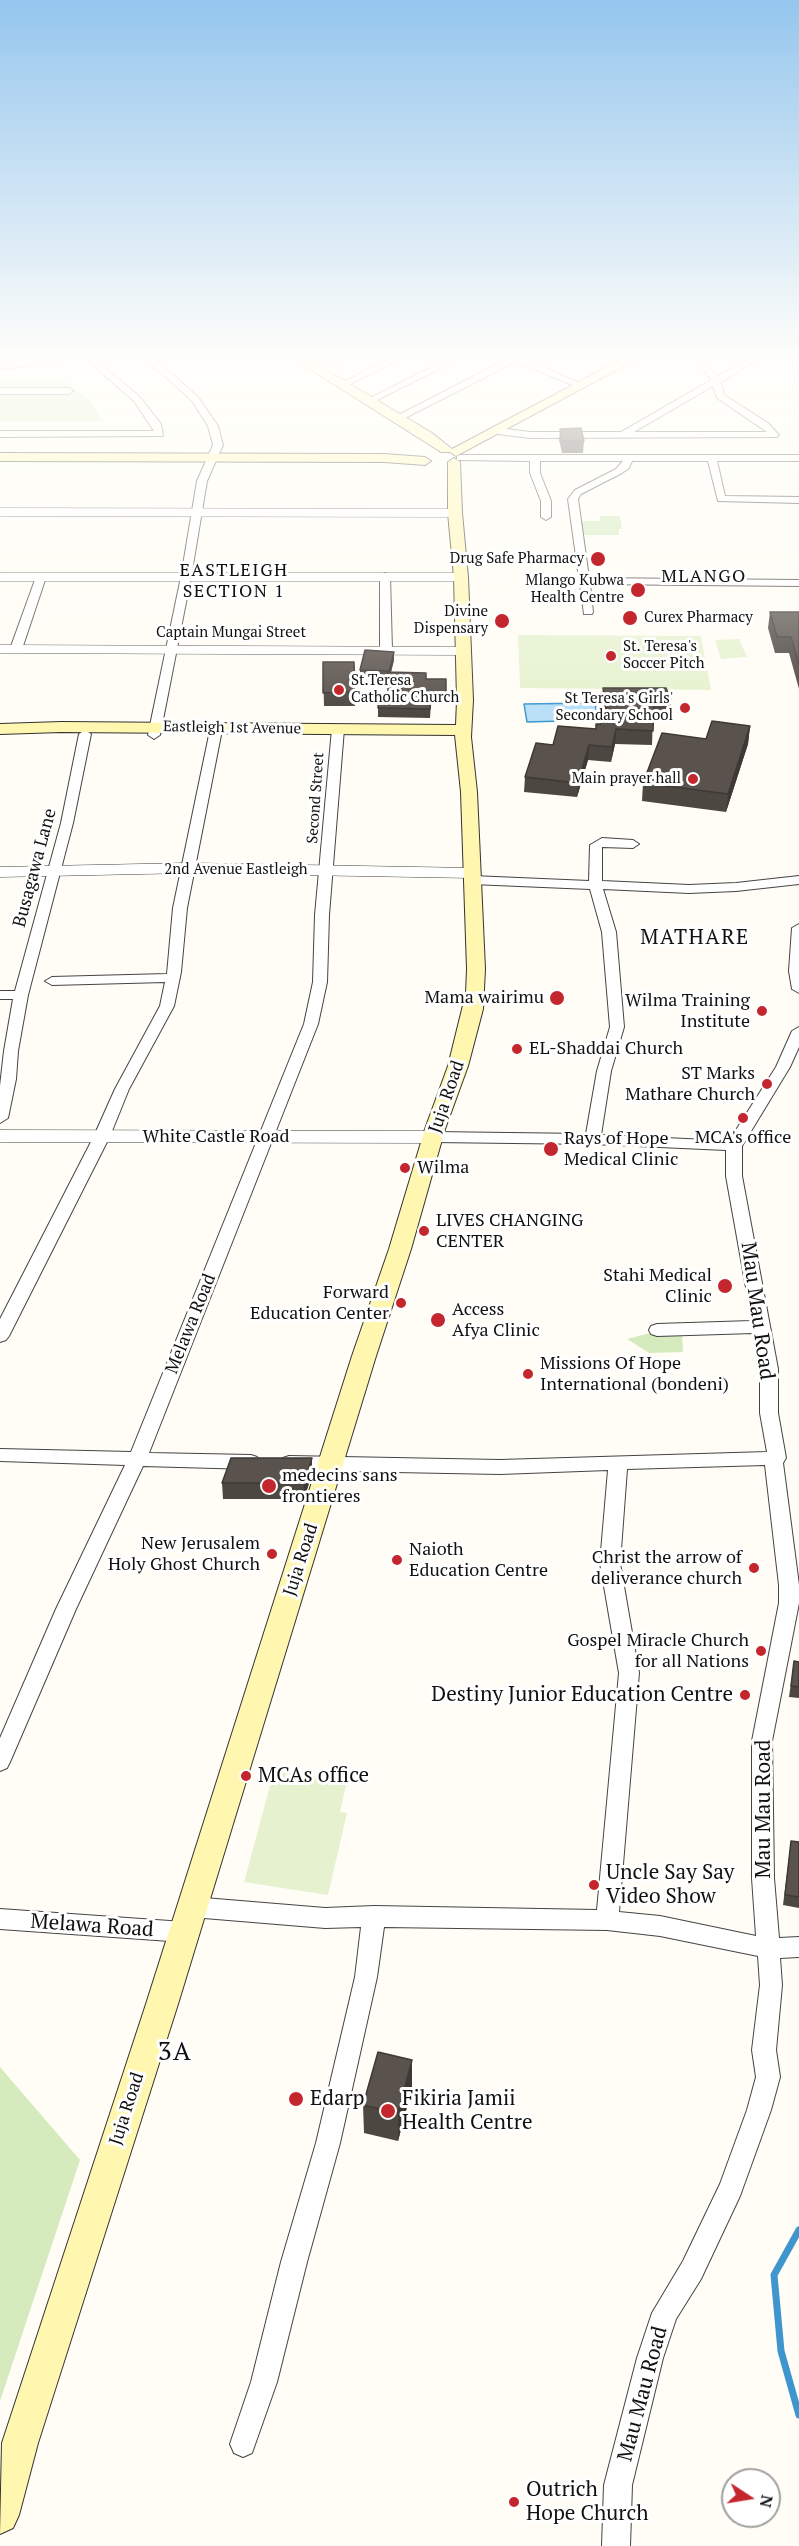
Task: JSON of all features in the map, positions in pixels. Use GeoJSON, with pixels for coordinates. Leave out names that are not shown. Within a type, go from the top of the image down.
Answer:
{"type":"FeatureCollection","features":[{"type":"Feature","properties":{"kind":"main road","name":"Juja Road"},"geometry":{"type":"LineString","coordinates":[[0,2516],[20,2443],[188,1920],[433,1137],[460,1058],[476,993],[455,478]]}},
{"type":"Feature","properties":{"kind":"main road"},"geometry":{"type":"LineString","coordinates":[[428,733],[450,724],[464,727]]}},
{"type":"Feature","properties":{"kind":"main road","name":"Eastleigh 1st Avenue"},"geometry":{"type":"LineString","coordinates":[[0,729],[428,733],[464,727]]}},
{"type":"Feature","properties":{"kind":"main road","name":"Eastleigh 1st Avenue"},"geometry":{"type":"LineString","coordinates":[[0,734],[155,731],[215,735],[338,732]]}},
{"type":"Feature","properties":{"kind":"main road"},"geometry":{"type":"LineString","coordinates":[[428,733],[455,744],[465,760]]}},
{"type":"Feature","properties":{"kind":"street"},"geometry":{"type":"LineString","coordinates":[[155,731],[186,577],[195,512],[204,478]]}},
{"type":"Feature","properties":{"kind":"street"},"geometry":{"type":"LineString","coordinates":[[537,478],[546,501],[546,517]]}},
{"type":"Feature","properties":{"kind":"street"},"geometry":{"type":"LineString","coordinates":[[588,612],[573,499],[578,492],[606,478]]}},
{"type":"Feature","properties":{"kind":"street"},"geometry":{"type":"LineString","coordinates":[[716,478],[721,499],[799,500]]}},
{"type":"Feature","properties":{"kind":"street"},"geometry":{"type":"LineString","coordinates":[[0,513],[455,513]]}},
{"type":"Feature","properties":{"kind":"street"},"geometry":{"type":"LineString","coordinates":[[385,576],[386,650]]}},
{"type":"Feature","properties":{"kind":"street"},"geometry":{"type":"LineString","coordinates":[[0,577],[460,577]]}},
{"type":"Feature","properties":{"kind":"street"},"geometry":{"type":"LineString","coordinates":[[16,650],[41,577]]}},
{"type":"Feature","properties":{"kind":"street"},"geometry":{"type":"LineString","coordinates":[[584,580],[799,583]]}},
{"type":"Feature","properties":{"kind":"street","name":"Captain Mungai Street"},"geometry":{"type":"LineString","coordinates":[[0,649],[462,651]]}},
{"type":"Feature","properties":{"kind":"street","name":"Second Street"},"geometry":{"type":"LineString","coordinates":[[327,870],[338,732]]}},
{"type":"Feature","properties":{"kind":"street","name":"Busagawa Lane"},"geometry":{"type":"LineString","coordinates":[[0,1118],[9,1078],[11,1051],[21,995],[67,823],[85,734]]}},
{"type":"Feature","properties":{"kind":"street"},"geometry":{"type":"LineString","coordinates":[[0,1336],[167,1006],[173,978],[180,908],[215,735]]}},
{"type":"Feature","properties":{"kind":"street"},"geometry":{"type":"LineString","coordinates":[[593,1139],[602,1082],[617,1027],[609,932],[595,886],[598,843],[633,844]]}},
{"type":"Feature","properties":{"kind":"street","name":"2nd Avenue Eastleigh"},"geometry":{"type":"LineString","coordinates":[[0,872],[189,868],[327,870],[472,876]]}},
{"type":"Feature","properties":{"kind":"street","name":"Melawa Road"},"geometry":{"type":"LineString","coordinates":[[0,1762],[66,1610],[137,1459],[311,1024],[318,1001],[327,870]]}},
{"type":"Feature","properties":{"kind":"street"},"geometry":{"type":"LineString","coordinates":[[472,876],[595,886],[718,888],[799,880]]}},
{"type":"Feature","properties":{"kind":"street"},"geometry":{"type":"LineString","coordinates":[[799,928],[795,971],[799,989]]}},
{"type":"Feature","properties":{"kind":"street"},"geometry":{"type":"LineString","coordinates":[[52,981],[173,978]]}},
{"type":"Feature","properties":{"kind":"street"},"geometry":{"type":"LineString","coordinates":[[0,995],[21,995]]}},
{"type":"Feature","properties":{"kind":"street"},"geometry":{"type":"LineString","coordinates":[[433,1137],[593,1139],[734,1146],[783,1068],[799,1031]]}},
{"type":"Feature","properties":{"kind":"street","name":"White Castle Road"},"geometry":{"type":"LineString","coordinates":[[0,1136],[433,1137]]}},
{"type":"Feature","properties":{"kind":"street","name":"Mau Mau Road"},"geometry":{"type":"LineString","coordinates":[[616,2546],[618,2485],[650,2358],[665,2313],[692,2270],[731,2188],[768,2078],[764,2050],[771,1985],[763,1878],[762,1742],[789,1603],[780,1498],[774,1463],[777,1458],[769,1413],[768,1369],[734,1176],[734,1146]]}},
{"type":"Feature","properties":{"kind":"street"},"geometry":{"type":"LineString","coordinates":[[657,1330],[760,1327]]}},
{"type":"Feature","properties":{"kind":"street"},"geometry":{"type":"LineString","coordinates":[[0,1455],[456,1468],[777,1458]]}},
{"type":"Feature","properties":{"kind":"street"},"geometry":{"type":"LineString","coordinates":[[607,1920],[629,1673],[610,1563],[618,1463]]}},
{"type":"Feature","properties":{"kind":"street"},"geometry":{"type":"LineString","coordinates":[[243,2444],[264,2382],[296,2252],[328,2143],[366,1977],[374,1916]]}},
{"type":"Feature","properties":{"kind":"street","name":"Melawa Road"},"geometry":{"type":"LineString","coordinates":[[0,1919],[188,1920],[374,1916],[607,1920],[660,1926],[767,1948],[799,1947]]}},
{"type":"Feature","properties":{"kind":"green space"},"geometry":{"type":"Polygon","coordinates":[[[600,516],[620,516],[622,529],[619,529],[619,535],[580,535],[579,521],[600,521],[600,516]]]}},
{"type":"Feature","properties":{"kind":"green space","name":"St. Teresa's Soccer Pitch"},"geometry":{"type":"Polygon","coordinates":[[[518,635],[701,636],[711,690],[520,688],[518,635]]]}},
{"type":"Feature","properties":{"kind":"green space"},"geometry":{"type":"Polygon","coordinates":[[[739,639],[747,657],[721,659],[715,640],[739,639]]]}},
{"type":"Feature","properties":{"kind":"green space"},"geometry":{"type":"Polygon","coordinates":[[[682,1332],[683,1352],[649,1353],[627,1339],[650,1333],[682,1332]]]}},
{"type":"Feature","properties":{"kind":"green space"},"geometry":{"type":"Polygon","coordinates":[[[274,1771],[347,1781],[340,1812],[347,1813],[328,1895],[244,1882],[274,1771]]]}},
{"type":"Feature","properties":{"kind":"green space"},"geometry":{"type":"Polygon","coordinates":[[[0,2067],[80,2160],[0,2401],[0,2067]]]}},
{"type":"Feature","properties":{"kind":"water"},"geometry":{"type":"Polygon","coordinates":[[[595,703],[598,720],[527,722],[524,704],[595,703]]]}},
{"type":"Feature","properties":{"kind":"building"},"geometry":{"type":"Polygon","coordinates":[[[770,612],[799,612],[799,665],[791,637],[777,637],[770,612]]]}},
{"type":"Feature","properties":{"kind":"building"},"geometry":{"type":"Polygon","coordinates":[[[365,650],[394,652],[389,671],[360,670],[365,650]]]}},
{"type":"Feature","properties":{"kind":"building"},"geometry":{"type":"Polygon","coordinates":[[[323,662],[354,662],[355,692],[323,693],[323,662]]]}},
{"type":"Feature","properties":{"kind":"building"},"geometry":{"type":"Polygon","coordinates":[[[388,672],[426,673],[426,679],[446,679],[446,694],[431,694],[430,709],[378,708],[379,694],[388,694],[388,672]]]}},
{"type":"Feature","properties":{"kind":"building"},"geometry":{"type":"Polygon","coordinates":[[[603,688],[666,688],[671,700],[654,701],[653,731],[616,729],[612,747],[589,745],[578,783],[525,777],[536,743],[553,745],[558,726],[596,729],[596,724],[608,721],[603,688]]]}},
{"type":"Feature","properties":{"kind":"building","name":"Main prayer hall"},"geometry":{"type":"Polygon","coordinates":[[[712,721],[750,726],[728,794],[643,783],[662,733],[706,739],[712,721]]]}},
{"type":"Feature","properties":{"kind":"building"},"geometry":{"type":"Polygon","coordinates":[[[231,1458],[312,1458],[304,1483],[222,1483],[231,1458]]]}},
{"type":"Feature","properties":{"kind":"building"},"geometry":{"type":"Polygon","coordinates":[[[794,1661],[799,1662],[799,1687],[791,1686],[794,1661]]]}},
{"type":"Feature","properties":{"kind":"building"},"geometry":{"type":"Polygon","coordinates":[[[791,1841],[799,1842],[799,1897],[785,1895],[791,1841]]]}},
{"type":"Feature","properties":{"kind":"building"},"geometry":{"type":"Polygon","coordinates":[[[378,2052],[412,2060],[398,2113],[363,2105],[378,2052]]]}},
{"type":"Feature","properties":{"kind":"waterway"},"geometry":{"type":"LineString","coordinates":[[799,2230],[774,2275],[781,2351],[799,2415]]}},
{"type":"Feature","properties":{"kind":"place","name":"Drug Safe Pharmacy"},"geometry":{"type":"Point","coordinates":[598,559]}},
{"type":"Feature","properties":{"kind":"place","name":"Mlango Kubwa Health Centre"},"geometry":{"type":"Point","coordinates":[638,590]}},
{"type":"Feature","properties":{"kind":"place","name":"Curex Pharmacy"},"geometry":{"type":"Point","coordinates":[630,618]}},
{"type":"Feature","properties":{"kind":"place","name":"Divine Dispensary"},"geometry":{"type":"Point","coordinates":[502,621]}},
{"type":"Feature","properties":{"kind":"place","name":"St. Teresa's Soccer Pitch"},"geometry":{"type":"Point","coordinates":[611,656]}},
{"type":"Feature","properties":{"kind":"place","name":"St.Teresa Catholic Church"},"geometry":{"type":"Point","coordinates":[339,690]}},
{"type":"Feature","properties":{"kind":"place","name":"St Teresa's Girls' Secondary School"},"geometry":{"type":"Point","coordinates":[685,708]}},
{"type":"Feature","properties":{"kind":"place","name":"Main prayer hall"},"geometry":{"type":"Point","coordinates":[693,779]}},
{"type":"Feature","properties":{"kind":"place","name":"Mama wairimu"},"geometry":{"type":"Point","coordinates":[557,998]}},
{"type":"Feature","properties":{"kind":"place","name":"Wilma Training Institute"},"geometry":{"type":"Point","coordinates":[762,1011]}},
{"type":"Feature","properties":{"kind":"place","name":"EL-Shaddai Church"},"geometry":{"type":"Point","coordinates":[517,1049]}},
{"type":"Feature","properties":{"kind":"place","name":"ST Marks Mathare Church"},"geometry":{"type":"Point","coordinates":[767,1084]}},
{"type":"Feature","properties":{"kind":"place","name":"MCA's office"},"geometry":{"type":"Point","coordinates":[743,1118]}},
{"type":"Feature","properties":{"kind":"place","name":"Rays of Hope Medical Clinic"},"geometry":{"type":"Point","coordinates":[551,1149]}},
{"type":"Feature","properties":{"kind":"place","name":"Wilma"},"geometry":{"type":"Point","coordinates":[405,1168]}},
{"type":"Feature","properties":{"kind":"place","name":"LIVES CHANGING CENTER"},"geometry":{"type":"Point","coordinates":[424,1231]}},
{"type":"Feature","properties":{"kind":"place","name":"Stahi Medical Clinic"},"geometry":{"type":"Point","coordinates":[725,1286]}},
{"type":"Feature","properties":{"kind":"place","name":"Forward Education Center"},"geometry":{"type":"Point","coordinates":[401,1303]}},
{"type":"Feature","properties":{"kind":"place","name":"Access Afya Clinic"},"geometry":{"type":"Point","coordinates":[438,1320]}},
{"type":"Feature","properties":{"kind":"place","name":"Missions Of Hope International (bondeni)"},"geometry":{"type":"Point","coordinates":[528,1374]}},
{"type":"Feature","properties":{"kind":"place","name":"medecins sans frontieres"},"geometry":{"type":"Point","coordinates":[269,1486]}},
{"type":"Feature","properties":{"kind":"place","name":"New Jerusalem Holy Ghost Church"},"geometry":{"type":"Point","coordinates":[272,1554]}},
{"type":"Feature","properties":{"kind":"place","name":"Naioth Education Centre"},"geometry":{"type":"Point","coordinates":[397,1560]}},
{"type":"Feature","properties":{"kind":"place","name":"Christ the arrow of deliverance church"},"geometry":{"type":"Point","coordinates":[754,1568]}},
{"type":"Feature","properties":{"kind":"place","name":"Gospel Miracle Church for all Nations"},"geometry":{"type":"Point","coordinates":[761,1651]}},
{"type":"Feature","properties":{"kind":"place","name":"Destiny Junior Education Centre"},"geometry":{"type":"Point","coordinates":[745,1695]}},
{"type":"Feature","properties":{"kind":"place","name":"MCAs office"},"geometry":{"type":"Point","coordinates":[246,1776]}},
{"type":"Feature","properties":{"kind":"place","name":"Uncle Say Say Video Show"},"geometry":{"type":"Point","coordinates":[594,1885]}},
{"type":"Feature","properties":{"kind":"place","name":"Edarp"},"geometry":{"type":"Point","coordinates":[296,2099]}},
{"type":"Feature","properties":{"kind":"place","name":"Fikiria Jamii Health Centre"},"geometry":{"type":"Point","coordinates":[388,2111]}},
{"type":"Feature","properties":{"kind":"place","name":"Outrich Hope Church"},"geometry":{"type":"Point","coordinates":[514,2502]}},
{"type":"Feature","properties":{"kind":"district","name":"MLANGO"},"geometry":{"type":"Point","coordinates":[704,577]}},
{"type":"Feature","properties":{"kind":"district","name":"EASTLEIGH SECTION 1"},"geometry":{"type":"Point","coordinates":[234,581]}},
{"type":"Feature","properties":{"kind":"district","name":"MATHARE"},"geometry":{"type":"Point","coordinates":[695,938]}},
{"type":"Feature","properties":{"kind":"district","name":"3A"},"geometry":{"type":"Point","coordinates":[175,2053]}}]}
